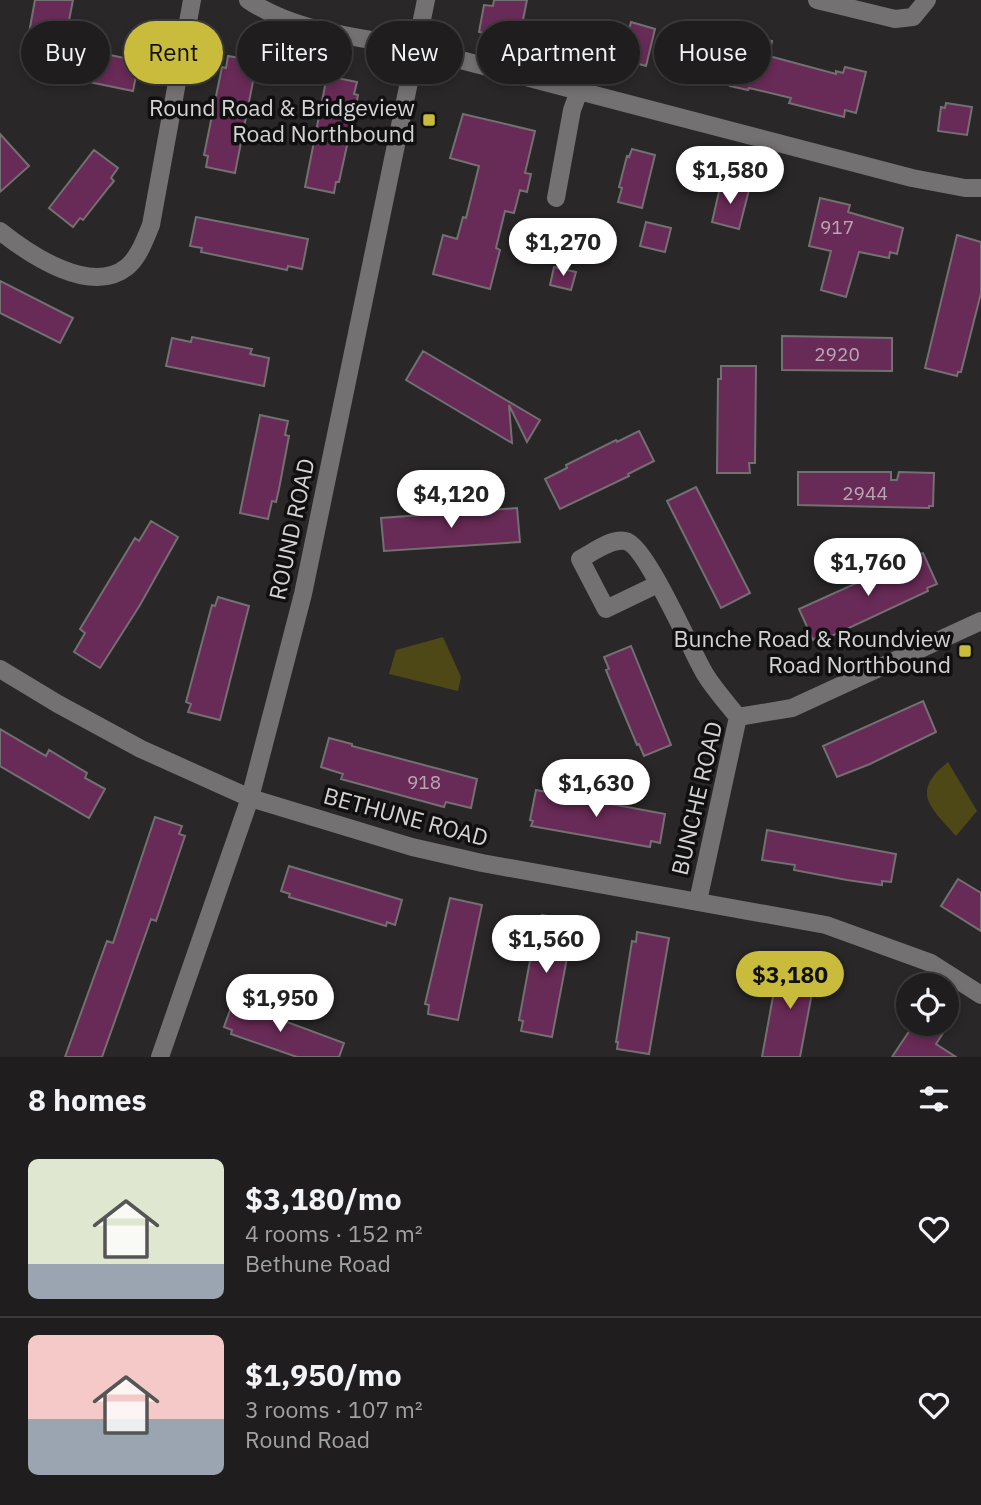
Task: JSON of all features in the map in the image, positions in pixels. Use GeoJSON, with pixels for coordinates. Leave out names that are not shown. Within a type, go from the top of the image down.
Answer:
{"type":"FeatureCollection","features":[{"type":"Feature","properties":{"kind":"street"},"geometry":{"type":"LineString","coordinates":[[0,231],[40,258],[79,275],[96,278],[110,276],[127,267],[141,249],[151,225],[192,0]]}},
{"type":"Feature","properties":{"kind":"street"},"geometry":{"type":"LineString","coordinates":[[248,0],[266,12],[293,24],[366,38]]}},
{"type":"Feature","properties":{"kind":"street","name":"ROUND ROAD"},"geometry":{"type":"LineString","coordinates":[[421,21],[426,0]]}},
{"type":"Feature","properties":{"kind":"street"},"geometry":{"type":"LineString","coordinates":[[817,0],[895,19],[914,16],[927,0]]}},
{"type":"Feature","properties":{"kind":"street"},"geometry":{"type":"LineString","coordinates":[[463,61],[912,178],[965,188],[981,188]]}},
{"type":"Feature","properties":{"kind":"street","name":"ROUND ROAD"},"geometry":{"type":"LineString","coordinates":[[160,1057],[250,798],[303,594],[408,84]]}},
{"type":"Feature","properties":{"kind":"street"},"geometry":{"type":"LineString","coordinates":[[556,198],[572,110],[579,91]]}},
{"type":"Feature","properties":{"kind":"street"},"geometry":{"type":"LineString","coordinates":[[658,584],[705,675],[738,717]]}},
{"type":"Feature","properties":{"kind":"street","name":"BUNCHE ROAD"},"geometry":{"type":"LineString","coordinates":[[698,901],[738,717],[792,708],[981,621]]}},
{"type":"Feature","properties":{"kind":"street","name":"BETHUNE ROAD"},"geometry":{"type":"LineString","coordinates":[[0,669],[58,704],[141,748],[250,798],[412,848],[826,925],[931,963],[981,995]]}},
{"type":"Feature","properties":{"kind":"shaded area"},"geometry":{"type":"Polygon","coordinates":[[[443,637],[461,677],[458,691],[389,674],[396,650],[443,637]]]}},
{"type":"Feature","properties":{"kind":"shaded area"},"geometry":{"type":"Polygon","coordinates":[[[948,762],[977,811],[956,836],[932,808],[927,791],[936,773],[948,762]]]}},
{"type":"Feature","properties":{"kind":"building"},"geometry":{"type":"Polygon","coordinates":[[[35,0],[73,0],[69,21],[31,21],[35,0]]]}},
{"type":"Feature","properties":{"kind":"building"},"geometry":{"type":"Polygon","coordinates":[[[494,0],[527,0],[523,21],[481,21],[484,5],[493,6],[494,0]]]}},
{"type":"Feature","properties":{"kind":"building"},"geometry":{"type":"Polygon","coordinates":[[[640,25],[654,29],[646,66],[640,64],[640,25]]]}},
{"type":"Feature","properties":{"kind":"building"},"geometry":{"type":"Polygon","coordinates":[[[110,55],[124,58],[124,84],[134,84],[133,91],[99,84],[110,84],[110,55]]]}},
{"type":"Feature","properties":{"kind":"building"},"geometry":{"type":"Polygon","coordinates":[[[228,56],[237,58],[237,84],[252,84],[235,173],[206,167],[208,156],[204,155],[219,84],[223,84],[223,67],[226,68],[228,56]]]}},
{"type":"Feature","properties":{"kind":"building"},"geometry":{"type":"Polygon","coordinates":[[[771,57],[836,74],[836,71],[843,73],[845,67],[866,72],[856,113],[845,110],[844,117],[789,103],[791,98],[730,86],[771,84],[771,57]]]}},
{"type":"Feature","properties":{"kind":"building"},"geometry":{"type":"Polygon","coordinates":[[[357,82],[354,94],[358,95],[339,182],[336,182],[334,193],[305,187],[325,84],[357,82]]]}},
{"type":"Feature","properties":{"kind":"building"},"geometry":{"type":"Polygon","coordinates":[[[946,103],[972,107],[967,135],[938,131],[941,107],[945,108],[946,103]]]}},
{"type":"Feature","properties":{"kind":"building"},"geometry":{"type":"Polygon","coordinates":[[[463,114],[535,131],[525,173],[531,174],[527,192],[520,190],[514,213],[505,211],[496,248],[500,250],[490,289],[433,274],[443,235],[457,239],[463,217],[466,218],[479,166],[450,158],[463,114]]]}},
{"type":"Feature","properties":{"kind":"building"},"geometry":{"type":"Polygon","coordinates":[[[0,134],[29,166],[0,192],[0,134]]]}},
{"type":"Feature","properties":{"kind":"building"},"geometry":{"type":"Polygon","coordinates":[[[632,149],[655,155],[642,208],[618,202],[627,156],[629,157],[632,149]]]}},
{"type":"Feature","properties":{"kind":"building"},"geometry":{"type":"Polygon","coordinates":[[[94,150],[118,168],[111,178],[114,181],[83,220],[80,218],[73,227],[49,208],[94,150]]]}},
{"type":"Feature","properties":{"kind":"building"},"geometry":{"type":"Polygon","coordinates":[[[721,183],[749,190],[739,229],[712,222],[721,183]]]}},
{"type":"Feature","properties":{"kind":"building"},"geometry":{"type":"Polygon","coordinates":[[[820,198],[850,205],[848,212],[903,228],[897,254],[890,252],[889,258],[859,252],[846,297],[821,290],[831,251],[809,246],[820,198]]]}},
{"type":"Feature","properties":{"kind":"building"},"geometry":{"type":"Polygon","coordinates":[[[196,217],[308,239],[302,269],[288,266],[287,270],[201,252],[202,248],[190,246],[196,217]]]}},
{"type":"Feature","properties":{"kind":"building"},"geometry":{"type":"Polygon","coordinates":[[[646,222],[671,228],[665,252],[640,246],[646,222]]]}},
{"type":"Feature","properties":{"kind":"building"},"geometry":{"type":"Polygon","coordinates":[[[957,235],[981,242],[981,293],[961,372],[958,372],[957,376],[925,368],[957,235]]]}},
{"type":"Feature","properties":{"kind":"building"},"geometry":{"type":"Polygon","coordinates":[[[554,267],[576,272],[571,290],[550,285],[554,267]]]}},
{"type":"Feature","properties":{"kind":"building"},"geometry":{"type":"Polygon","coordinates":[[[0,281],[73,318],[60,343],[0,313],[0,281]]]}},
{"type":"Feature","properties":{"kind":"building"},"geometry":{"type":"Polygon","coordinates":[[[782,336],[892,338],[892,371],[782,370],[782,336]]]}},
{"type":"Feature","properties":{"kind":"building"},"geometry":{"type":"Polygon","coordinates":[[[192,337],[252,349],[250,354],[269,358],[264,386],[166,366],[172,338],[191,342],[192,337]]]}},
{"type":"Feature","properties":{"kind":"building"},"geometry":{"type":"Polygon","coordinates":[[[423,351],[540,420],[527,442],[509,405],[512,443],[406,380],[423,351]]]}},
{"type":"Feature","properties":{"kind":"building"},"geometry":{"type":"Polygon","coordinates":[[[721,366],[756,366],[755,463],[749,463],[750,473],[717,473],[718,379],[721,379],[721,366]]]}},
{"type":"Feature","properties":{"kind":"building"},"geometry":{"type":"Polygon","coordinates":[[[260,415],[288,421],[285,435],[289,436],[279,489],[276,502],[272,501],[268,519],[240,513],[260,415]]]}},
{"type":"Feature","properties":{"kind":"building"},"geometry":{"type":"Polygon","coordinates":[[[639,431],[654,461],[560,509],[545,479],[567,468],[566,465],[639,431]]]}},
{"type":"Feature","properties":{"kind":"building"},"geometry":{"type":"Polygon","coordinates":[[[798,472],[891,472],[891,480],[897,480],[899,472],[934,473],[933,506],[798,505],[798,472]]]}},
{"type":"Feature","properties":{"kind":"building"},"geometry":{"type":"Polygon","coordinates":[[[696,487],[750,593],[721,608],[667,501],[696,487]]]}},
{"type":"Feature","properties":{"kind":"building"},"geometry":{"type":"Polygon","coordinates":[[[517,508],[520,542],[384,551],[381,518],[517,508]]]}},
{"type":"Feature","properties":{"kind":"building"},"geometry":{"type":"Polygon","coordinates":[[[151,521],[178,537],[140,605],[100,668],[74,652],[85,633],[80,629],[135,538],[139,541],[151,521]]]}},
{"type":"Feature","properties":{"kind":"building"},"geometry":{"type":"Polygon","coordinates":[[[923,553],[937,584],[927,588],[928,591],[819,642],[817,638],[813,640],[799,609],[923,553]]]}},
{"type":"Feature","properties":{"kind":"building"},"geometry":{"type":"Polygon","coordinates":[[[218,597],[249,606],[220,720],[188,712],[191,704],[186,702],[212,605],[215,606],[218,597]]]}},
{"type":"Feature","properties":{"kind":"building"},"geometry":{"type":"Polygon","coordinates":[[[631,646],[671,745],[644,756],[606,670],[609,669],[604,657],[631,646]]]}},
{"type":"Feature","properties":{"kind":"building"},"geometry":{"type":"Polygon","coordinates":[[[923,701],[936,732],[837,777],[823,746],[923,701]]]}},
{"type":"Feature","properties":{"kind":"building"},"geometry":{"type":"Polygon","coordinates":[[[0,729],[46,756],[49,750],[87,773],[85,778],[105,789],[89,818],[0,766],[0,729]]]}},
{"type":"Feature","properties":{"kind":"building"},"geometry":{"type":"Polygon","coordinates":[[[329,738],[477,779],[471,808],[446,802],[444,807],[341,779],[343,774],[321,767],[329,738]]]}},
{"type":"Feature","properties":{"kind":"building"},"geometry":{"type":"Polygon","coordinates":[[[536,790],[665,814],[660,843],[651,841],[650,847],[531,826],[536,790]]]}},
{"type":"Feature","properties":{"kind":"building"},"geometry":{"type":"Polygon","coordinates":[[[155,817],[182,826],[179,834],[185,836],[156,921],[151,919],[102,1057],[65,1057],[107,941],[113,943],[155,817]]]}},
{"type":"Feature","properties":{"kind":"building"},"geometry":{"type":"Polygon","coordinates":[[[767,830],[896,854],[891,882],[882,881],[882,885],[847,880],[794,870],[795,865],[762,860],[767,830]]]}},
{"type":"Feature","properties":{"kind":"building"},"geometry":{"type":"Polygon","coordinates":[[[289,866],[402,900],[395,925],[387,922],[386,926],[289,897],[290,894],[281,891],[289,866]]]}},
{"type":"Feature","properties":{"kind":"building"},"geometry":{"type":"Polygon","coordinates":[[[958,879],[981,893],[981,931],[941,906],[958,879]]]}},
{"type":"Feature","properties":{"kind":"building"},"geometry":{"type":"Polygon","coordinates":[[[450,898],[482,905],[458,1020],[428,1014],[429,1005],[425,1004],[450,898]]]}},
{"type":"Feature","properties":{"kind":"building"},"geometry":{"type":"Polygon","coordinates":[[[542,915],[574,921],[552,1037],[521,1031],[523,1021],[519,1020],[537,923],[540,924],[542,915]]]}},
{"type":"Feature","properties":{"kind":"building"},"geometry":{"type":"Polygon","coordinates":[[[637,932],[669,938],[649,1054],[617,1049],[616,1042],[632,941],[636,942],[637,932]]]}},
{"type":"Feature","properties":{"kind":"building"},"geometry":{"type":"Polygon","coordinates":[[[785,959],[817,966],[800,1057],[762,1057],[776,980],[781,981],[785,959]]]}},
{"type":"Feature","properties":{"kind":"building"},"geometry":{"type":"Polygon","coordinates":[[[233,1002],[344,1043],[339,1057],[297,1057],[231,1034],[232,1030],[224,1027],[233,1002]]]}},
{"type":"Feature","properties":{"kind":"building"},"geometry":{"type":"Polygon","coordinates":[[[906,1036],[941,1036],[936,1044],[956,1057],[892,1057],[906,1036]]]}},
{"type":"Feature","properties":{"kind":"place","name":"Round Road & Bridgeview Road Northbound"},"geometry":{"type":"Point","coordinates":[429,120]}},
{"type":"Feature","properties":{"kind":"place","name":"Bunche Road & Roundview Road Northbound"},"geometry":{"type":"Point","coordinates":[965,651]}}]}
